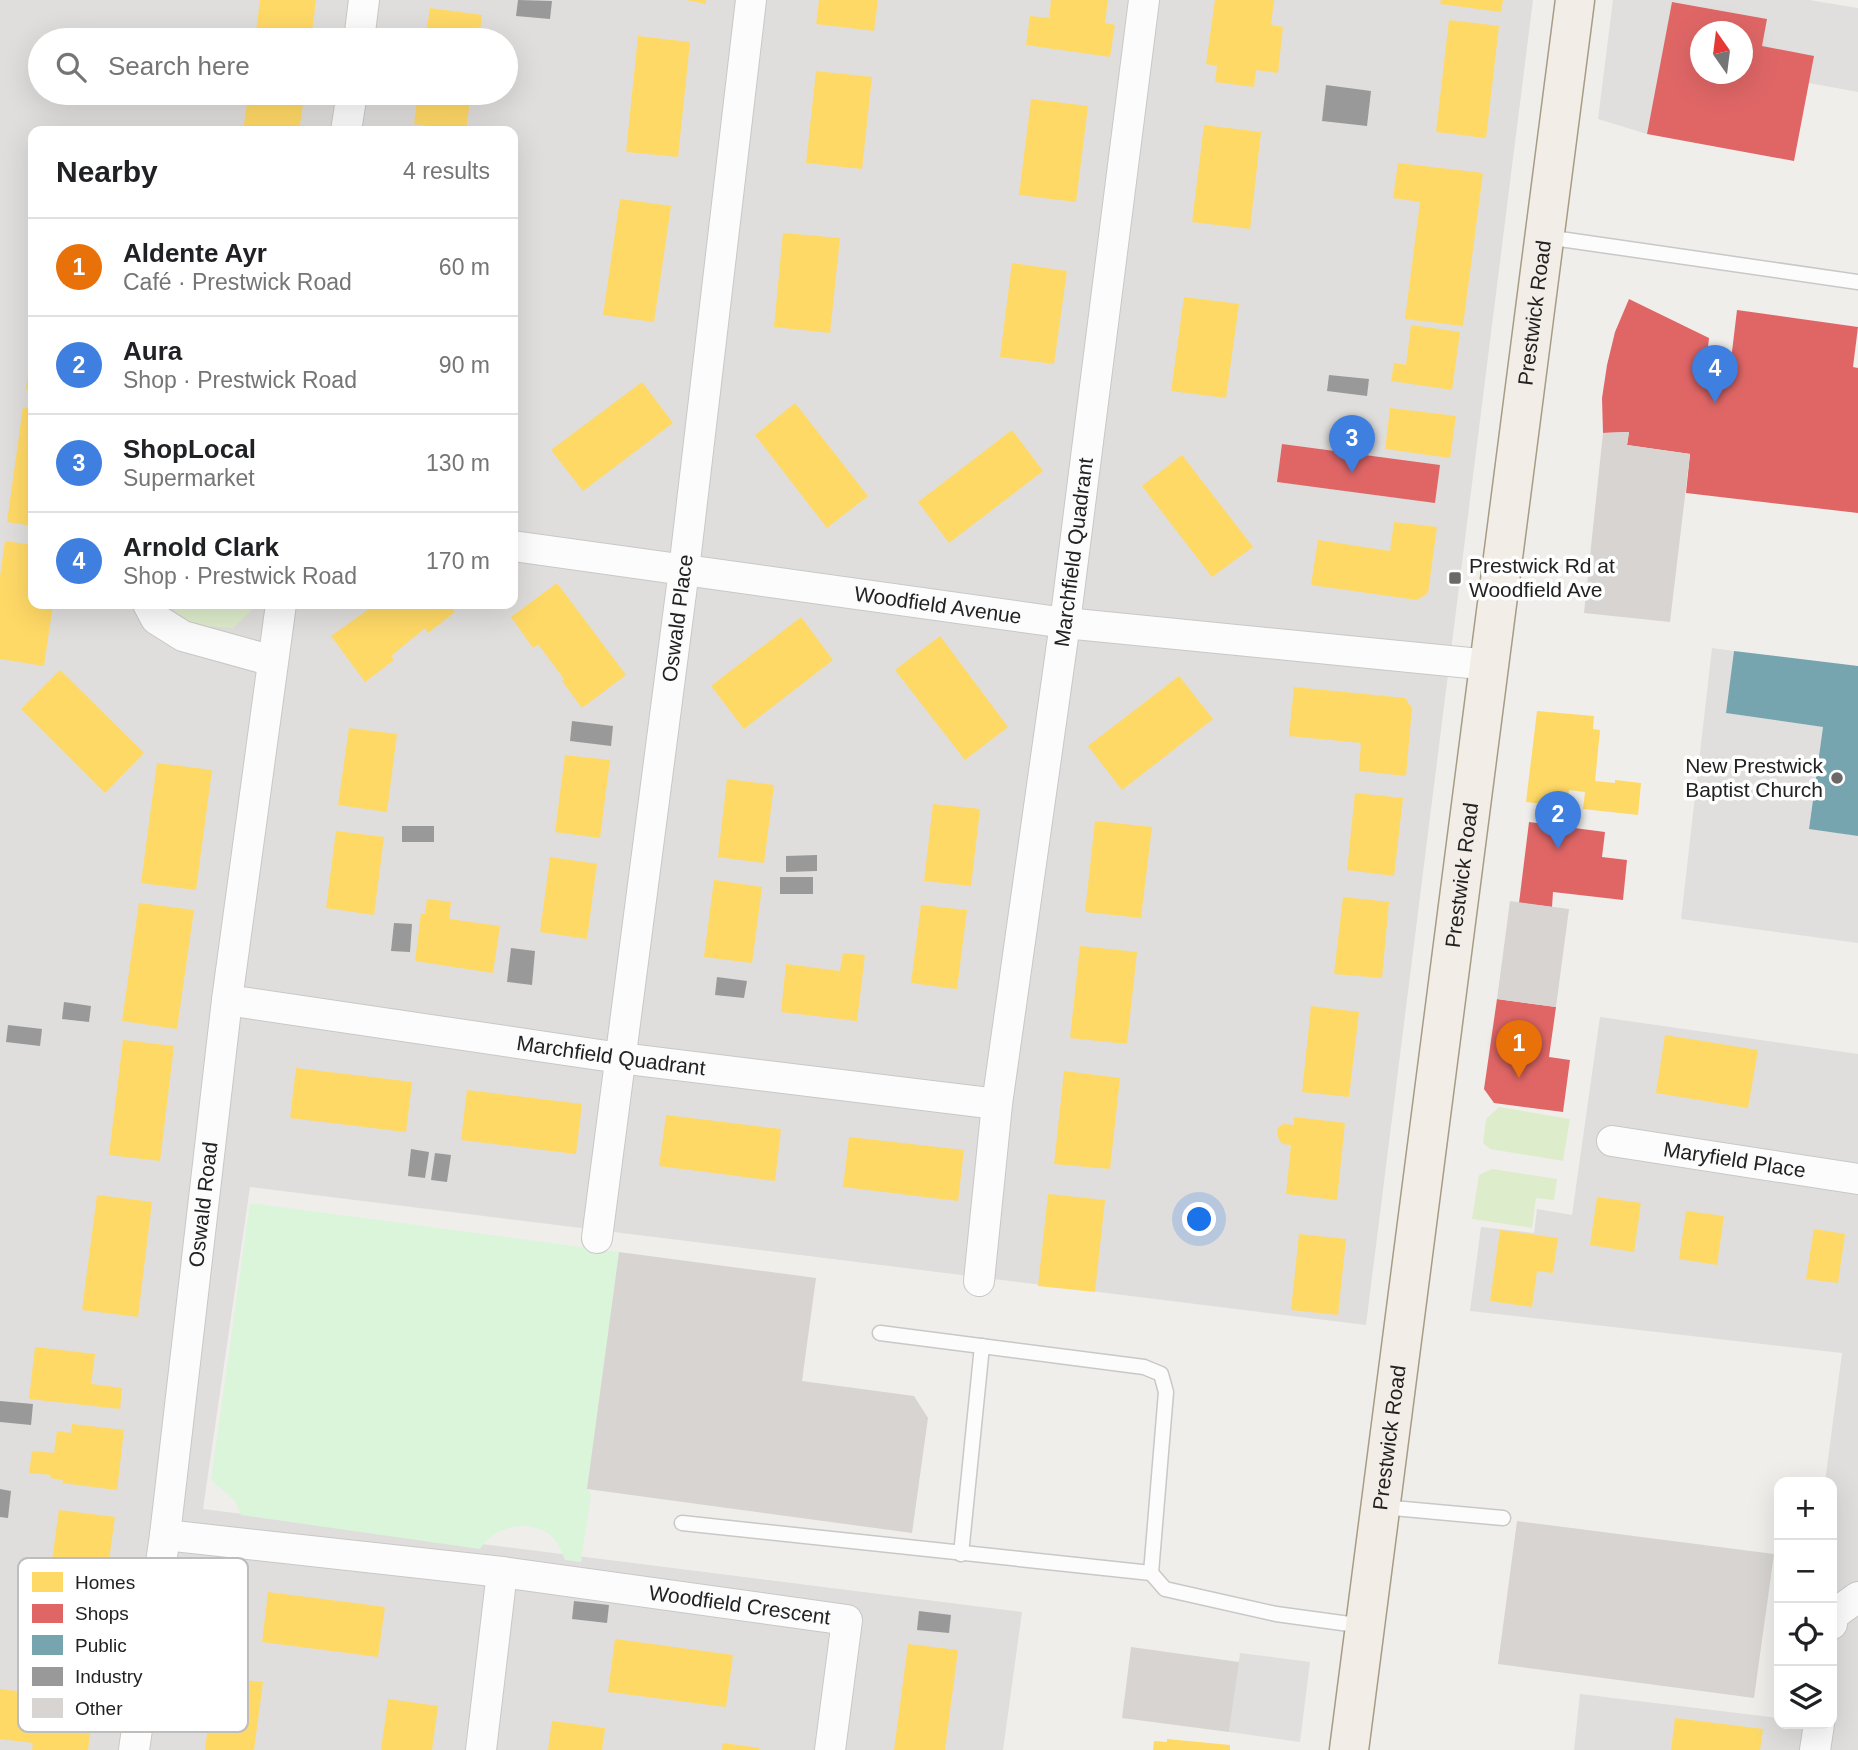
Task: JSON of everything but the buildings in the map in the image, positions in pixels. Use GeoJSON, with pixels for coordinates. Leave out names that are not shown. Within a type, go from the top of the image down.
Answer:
{"type":"FeatureCollection","features":[{"type":"Feature","properties":{"kind":"main road","name":"Prestwick Road"},"geometry":{"type":"LineString","coordinates":[[1349,1750],[1575,0]]}},
{"type":"Feature","properties":{"kind":"street"},"geometry":{"type":"LineString","coordinates":[[360,28],[364,0]]}},
{"type":"Feature","properties":{"kind":"street","name":"Oswald Place"},"geometry":{"type":"LineString","coordinates":[[597,1238],[684,570],[751,0]]}},
{"type":"Feature","properties":{"kind":"street","name":"Marchfield Quadrant"},"geometry":{"type":"LineString","coordinates":[[979,1281],[997,1104],[1065,622],[1144,0]]}},
{"type":"Feature","properties":{"kind":"street"},"geometry":{"type":"LineString","coordinates":[[347,126],[350,105]]}},
{"type":"Feature","properties":{"kind":"street","name":"Woodfield Avenue"},"geometry":{"type":"LineString","coordinates":[[518,546],[1065,622],[1490,665]]}},
{"type":"Feature","properties":{"kind":"street"},"geometry":{"type":"LineString","coordinates":[[151,609],[156,619],[183,636],[273,661]]}},
{"type":"Feature","properties":{"kind":"street","name":"Oswald Road"},"geometry":{"type":"LineString","coordinates":[[162,1558],[227,1000],[280,609]]}},
{"type":"Feature","properties":{"kind":"street","name":"Marchfield Quadrant"},"geometry":{"type":"LineString","coordinates":[[227,1000],[620,1058],[997,1104]]}},
{"type":"Feature","properties":{"kind":"street","name":"Maryfield Place"},"geometry":{"type":"LineString","coordinates":[[1612,1141],[1858,1179]]}},
{"type":"Feature","properties":{"kind":"street","name":"Woodfield Crescent"},"geometry":{"type":"LineString","coordinates":[[165,1535],[502,1572],[847,1620],[830,1750]]}},
{"type":"Feature","properties":{"kind":"street"},"geometry":{"type":"LineString","coordinates":[[481,1750],[502,1572]]}},
{"type":"Feature","properties":{"kind":"street"},"geometry":{"type":"LineString","coordinates":[[1837,1612],[1858,1597]]}},
{"type":"Feature","properties":{"kind":"street"},"geometry":{"type":"LineString","coordinates":[[1815,1750],[1818,1729]]}},
{"type":"Feature","properties":{"kind":"street","name":"Oswald Road"},"geometry":{"type":"LineString","coordinates":[[134,1750],[137,1732]]}},
{"type":"Feature","properties":{"kind":"lane"},"geometry":{"type":"LineString","coordinates":[[1545,237],[1858,282]]}},
{"type":"Feature","properties":{"kind":"lane"},"geometry":{"type":"LineString","coordinates":[[880,1333],[1144,1367],[1161,1374],[1166,1392],[1151,1573]]}},
{"type":"Feature","properties":{"kind":"lane"},"geometry":{"type":"LineString","coordinates":[[961,1554],[982,1346]]}},
{"type":"Feature","properties":{"kind":"lane"},"geometry":{"type":"LineString","coordinates":[[1381,1507],[1503,1517]]}},
{"type":"Feature","properties":{"kind":"lane"},"geometry":{"type":"LineString","coordinates":[[682,1522],[1151,1573],[1166,1589],[1276,1614],[1365,1626]]}},
{"type":"Feature","properties":{"kind":"shaded area"},"geometry":{"type":"Polygon","coordinates":[[[0,0],[1533,0],[1366,1325],[250,1187],[203,1509],[1022,1612],[1003,1750],[0,1750],[0,0]]]}},
{"type":"Feature","properties":{"kind":"shaded area"},"geometry":{"type":"Polygon","coordinates":[[[1613,0],[1809,0],[1858,8],[1858,92],[1809,83],[1762,46],[1766,19],[1673,2],[1647,134],[1598,119],[1613,0]]]}},
{"type":"Feature","properties":{"kind":"shaded area"},"geometry":{"type":"Polygon","coordinates":[[[1712,648],[1734,651],[1727,713],[1823,727],[1809,828],[1858,836],[1858,943],[1681,919],[1712,648]]]}},
{"type":"Feature","properties":{"kind":"shaded area"},"geometry":{"type":"Polygon","coordinates":[[[1600,1017],[1858,1054],[1858,1750],[1574,1750],[1580,1694],[1774,1717],[1774,1729],[1837,1729],[1837,1477],[1826,1477],[1842,1353],[1470,1311],[1481,1227],[1534,1233],[1537,1209],[1572,1215],[1600,1017]]]}},
{"type":"Feature","properties":{"kind":"shaded area"},"geometry":{"type":"Polygon","coordinates":[[[1240,1653],[1310,1662],[1300,1742],[1229,1732],[1240,1653]]]}},
{"type":"Feature","properties":{"kind":"green space"},"geometry":{"type":"Polygon","coordinates":[[[173,609],[253,609],[233,628],[204,626],[182,620],[173,609]]]}},
{"type":"Feature","properties":{"kind":"green space"},"geometry":{"type":"Polygon","coordinates":[[[1499,1107],[1570,1119],[1563,1161],[1490,1149],[1483,1143],[1486,1119],[1499,1107]]]}},
{"type":"Feature","properties":{"kind":"green space"},"geometry":{"type":"Polygon","coordinates":[[[1492,1169],[1557,1179],[1554,1200],[1536,1198],[1532,1228],[1472,1219],[1479,1175],[1492,1169]]]}},
{"type":"Feature","properties":{"kind":"green space"},"geometry":{"type":"Polygon","coordinates":[[[250,1203],[619,1252],[587,1489],[591,1494],[581,1562],[565,1560],[558,1544],[550,1535],[528,1526],[501,1531],[480,1549],[241,1515],[235,1501],[211,1480],[250,1203]]]}},
{"type":"Feature","properties":{"kind":"place","name":"Arnold Clark"},"geometry":{"type":"Point","coordinates":[1715,403]}},
{"type":"Feature","properties":{"kind":"place","name":"ShopLocal"},"geometry":{"type":"Point","coordinates":[1352,473]}},
{"type":"Feature","properties":{"kind":"place","name":"Prestwick Rd at Woodfield Ave"},"geometry":{"type":"Point","coordinates":[1455,578]}},
{"type":"Feature","properties":{"kind":"place","name":"New Prestwick Baptist Church"},"geometry":{"type":"Point","coordinates":[1837,778]}},
{"type":"Feature","properties":{"kind":"place","name":"Aura"},"geometry":{"type":"Point","coordinates":[1558,849]}},
{"type":"Feature","properties":{"kind":"place","name":"Aldente Ayr"},"geometry":{"type":"Point","coordinates":[1519,1078]}}]}
